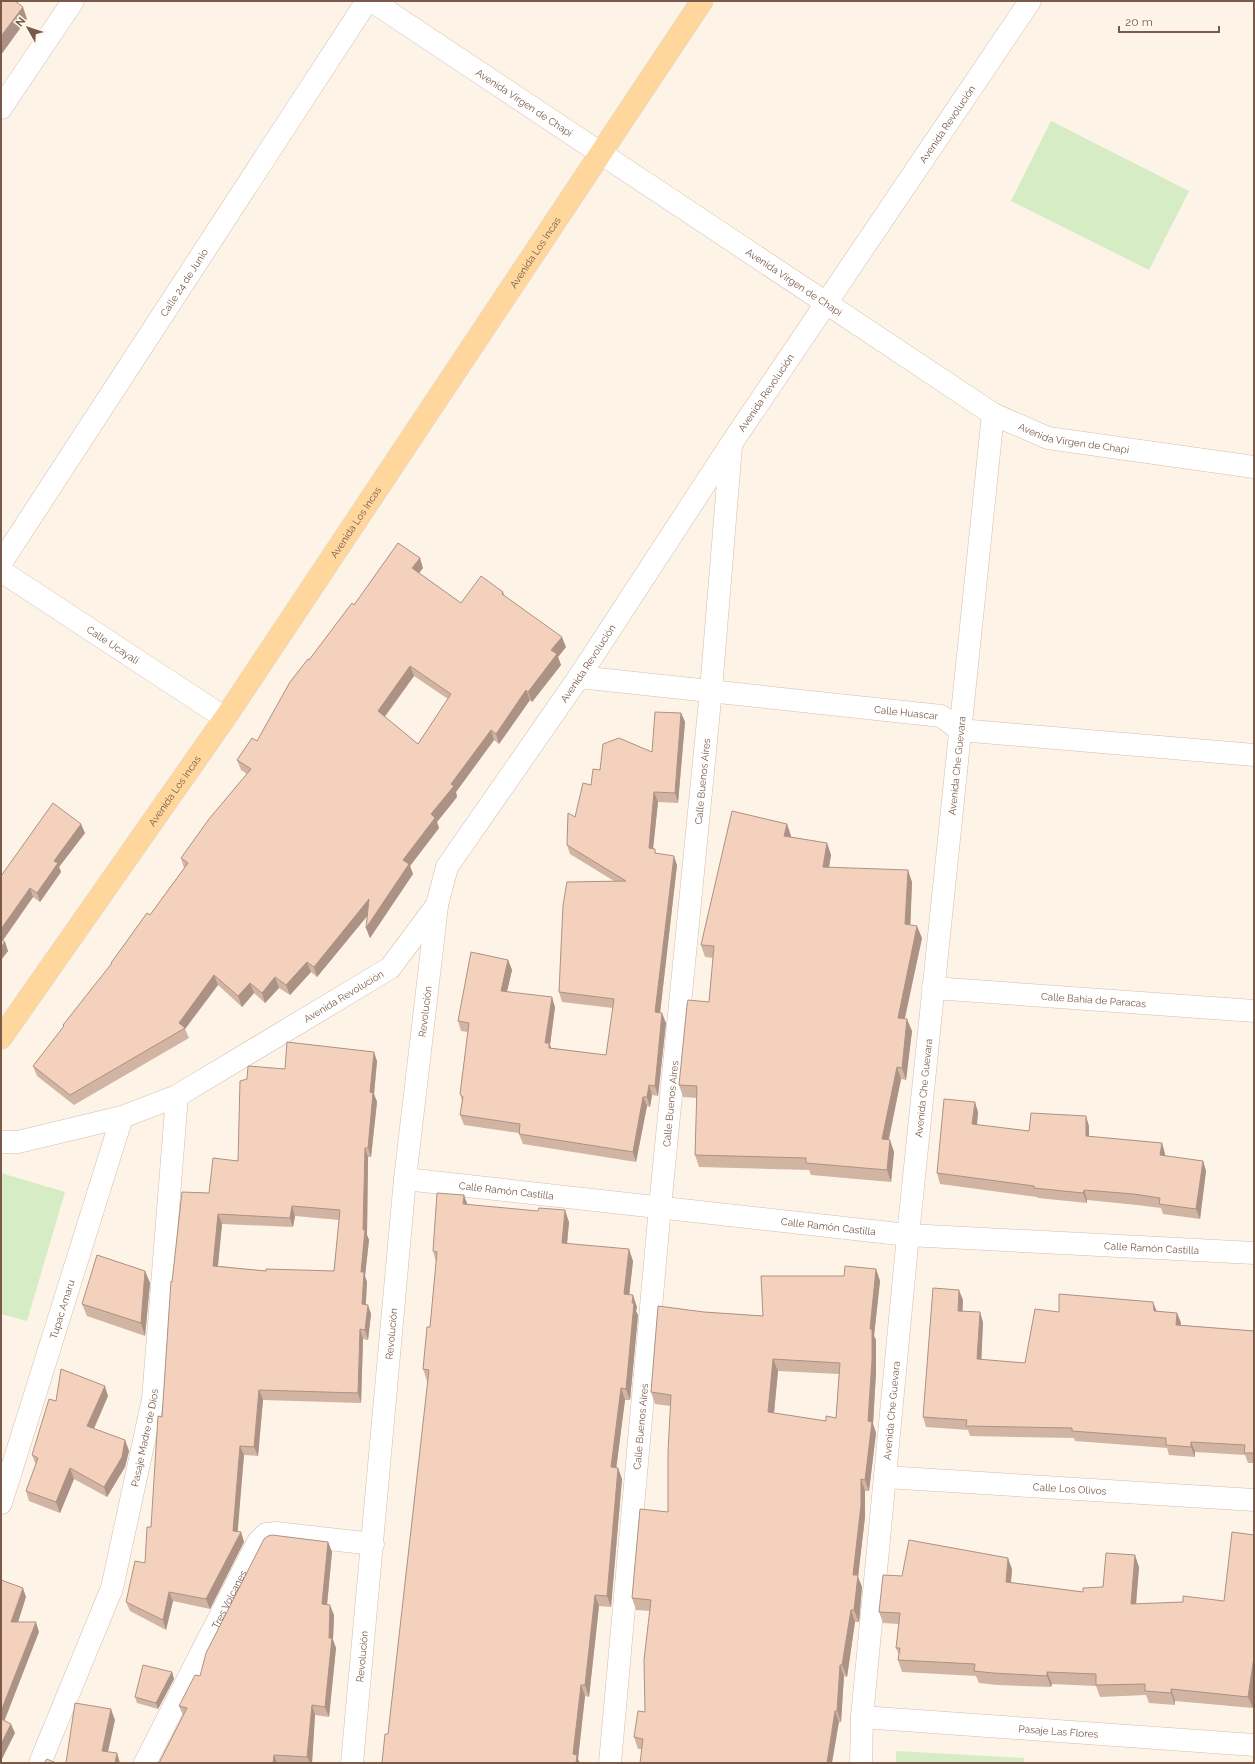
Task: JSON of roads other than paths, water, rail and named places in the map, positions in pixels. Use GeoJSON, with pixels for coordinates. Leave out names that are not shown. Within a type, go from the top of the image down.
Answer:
{"type":"FeatureCollection","features":[{"type":"Feature","properties":{"kind":"main road","name":"Avenida Los Incas"},"geometry":{"type":"LineString","coordinates":[[1,1038],[225,718],[702,1]]}},
{"type":"Feature","properties":{"kind":"street"},"geometry":{"type":"LineString","coordinates":[[1,108],[73,1]]}},
{"type":"Feature","properties":{"kind":"street","name":"Calle 24 de Junio"},"geometry":{"type":"LineString","coordinates":[[1,563],[367,1]]}},
{"type":"Feature","properties":{"kind":"street","name":"Avenida Virgen de Chapi"},"geometry":{"type":"LineString","coordinates":[[372,1],[992,414],[1048,438],[1254,467]]}},
{"type":"Feature","properties":{"kind":"street","name":"Avenida Revolución"},"geometry":{"type":"LineString","coordinates":[[1,1142],[18,1142],[122,1117],[177,1096],[390,968],[437,905],[447,866],[579,677],[731,444],[1030,1]]}},
{"type":"Feature","properties":{"kind":"street","name":"Avenida Che Guevara"},"geometry":{"type":"LineString","coordinates":[[861,1763],[862,1717],[908,1234],[992,414]]}},
{"type":"Feature","properties":{"kind":"street","name":"Calle Buenos Aires"},"geometry":{"type":"LineString","coordinates":[[610,1763],[660,1207],[711,690],[731,444]]}},
{"type":"Feature","properties":{"kind":"street","name":"Calle Ucayali"},"geometry":{"type":"LineString","coordinates":[[1,572],[225,718]]}},
{"type":"Feature","properties":{"kind":"street","name":"Calle Huascar"},"geometry":{"type":"LineString","coordinates":[[579,677],[711,690],[941,716],[960,730]]}},
{"type":"Feature","properties":{"kind":"street"},"geometry":{"type":"LineString","coordinates":[[960,730],[1254,755]]}},
{"type":"Feature","properties":{"kind":"street","name":"Revolución"},"geometry":{"type":"LineString","coordinates":[[352,1763],[405,1179],[437,905]]}},
{"type":"Feature","properties":{"kind":"street","name":"Calle Bahía de Paracas"},"geometry":{"type":"LineString","coordinates":[[933,988],[1254,1011]]}},
{"type":"Feature","properties":{"kind":"street","name":"Pasaje Madre de Dios"},"geometry":{"type":"LineString","coordinates":[[40,1763],[112,1588],[153,1399],[177,1096]]}},
{"type":"Feature","properties":{"kind":"street","name":"Tupac Amaru"},"geometry":{"type":"LineString","coordinates":[[1,1502],[122,1117]]}},
{"type":"Feature","properties":{"kind":"street","name":"Calle Ramón Castilla"},"geometry":{"type":"LineString","coordinates":[[405,1179],[908,1234],[1254,1253]]}},
{"type":"Feature","properties":{"kind":"street","name":"Calle Los Olivos"},"geometry":{"type":"LineString","coordinates":[[885,1477],[1254,1500]]}},
{"type":"Feature","properties":{"kind":"street","name":"Tres Volcanes"},"geometry":{"type":"LineString","coordinates":[[145,1763],[258,1542],[266,1534],[276,1533],[373,1544]]}},
{"type":"Feature","properties":{"kind":"street","name":"Pasaje Las Flores"},"geometry":{"type":"LineString","coordinates":[[862,1717],[1254,1745]]}}]}
